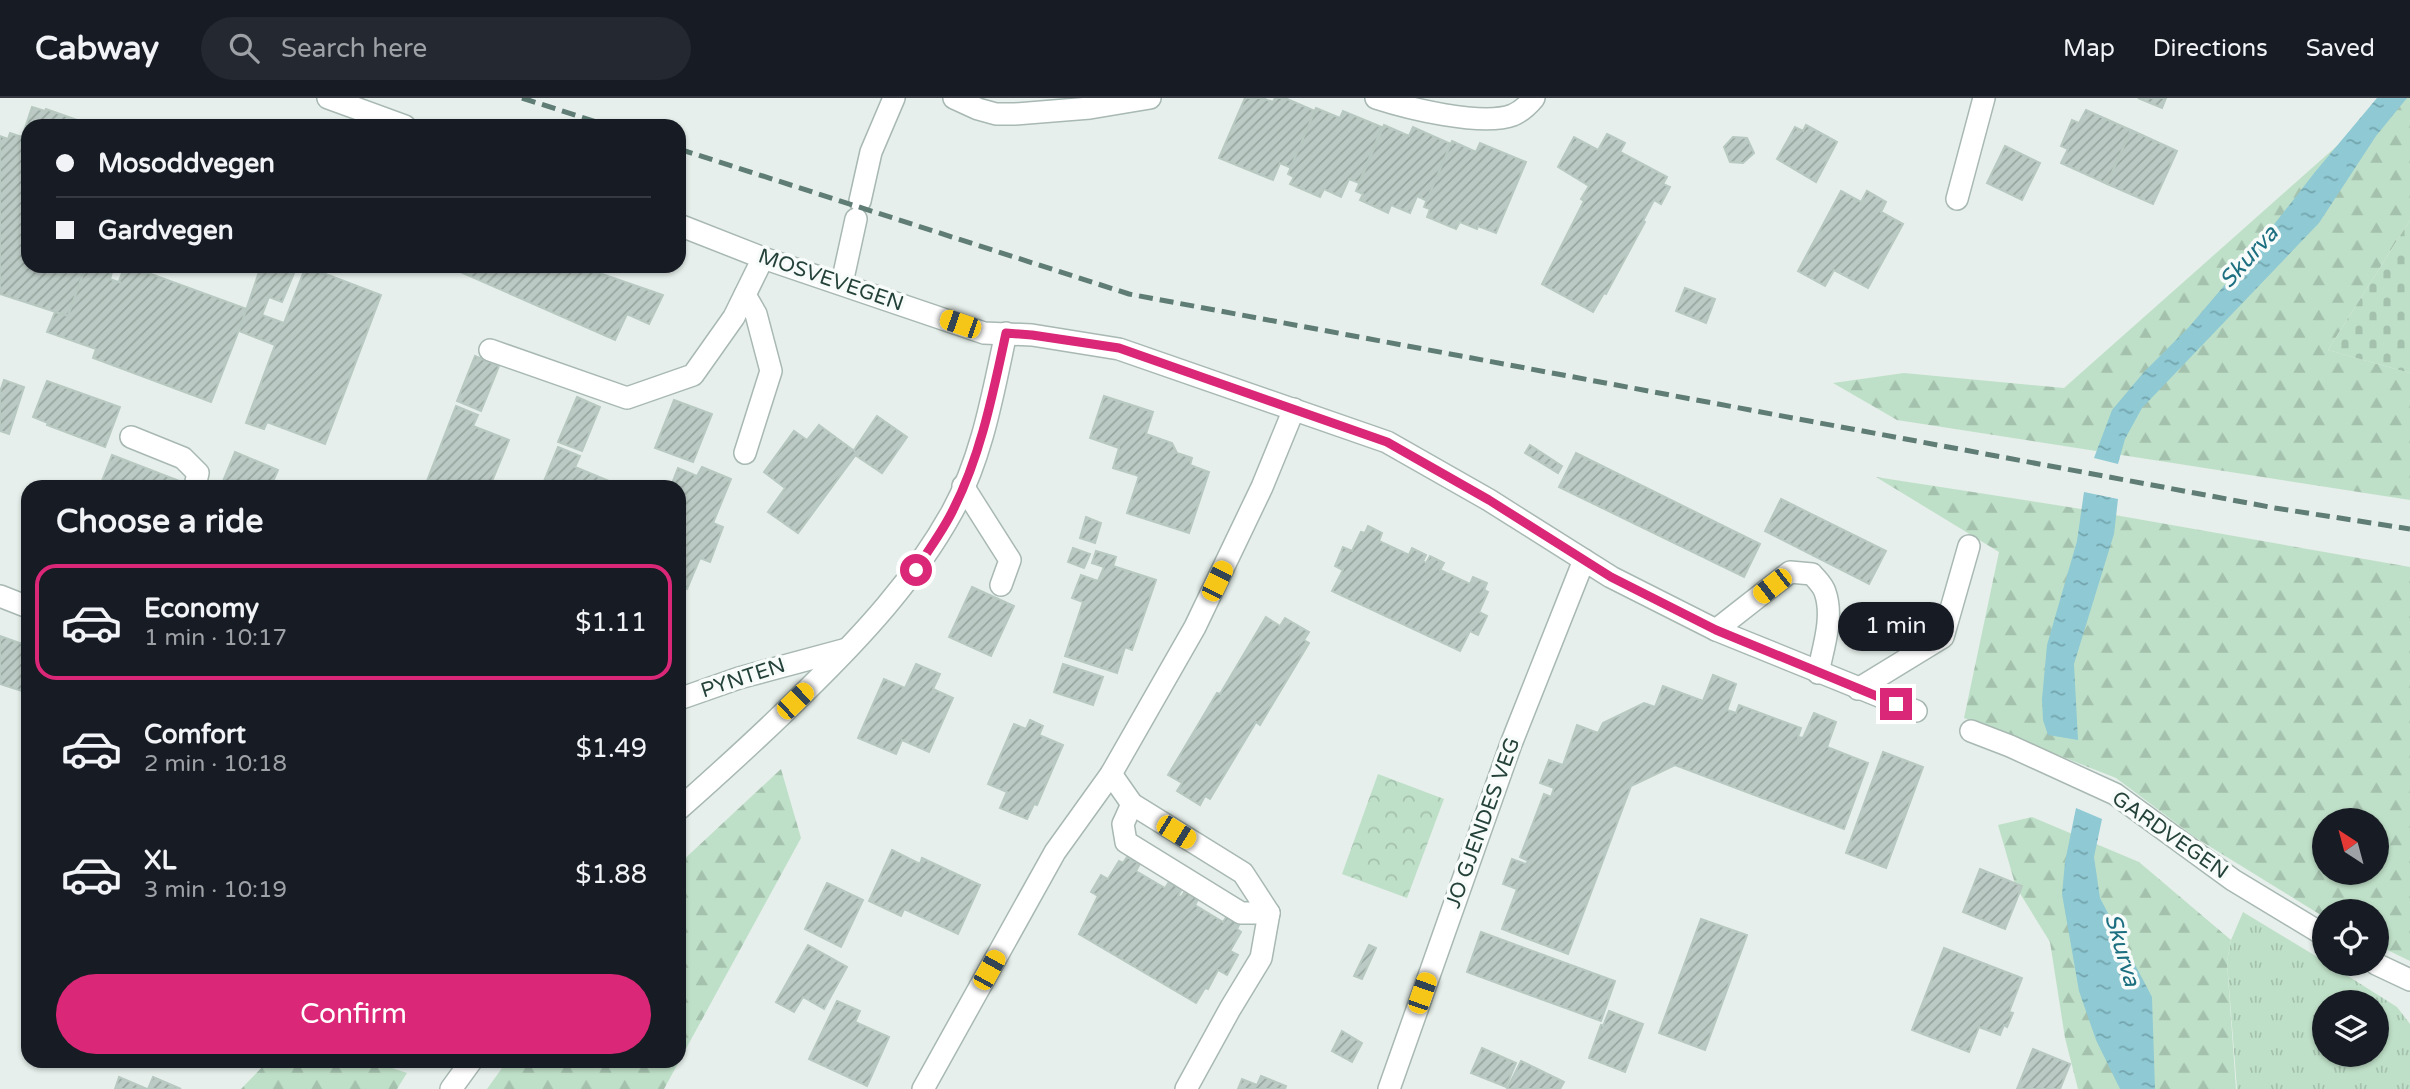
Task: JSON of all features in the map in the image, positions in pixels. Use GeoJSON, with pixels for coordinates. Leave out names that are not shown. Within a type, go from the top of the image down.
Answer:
{"type":"FeatureCollection","features":[{"type":"Feature","properties":{"kind":"street"},"geometry":{"type":"LineString","coordinates":[[328,98],[386,119]]}},
{"type":"Feature","properties":{"kind":"street"},"geometry":{"type":"LineString","coordinates":[[842,283],[871,152],[894,98]]}},
{"type":"Feature","properties":{"kind":"street"},"geometry":{"type":"LineString","coordinates":[[954,98],[996,114],[1090,108],[1150,98]]}},
{"type":"Feature","properties":{"kind":"street"},"geometry":{"type":"LineString","coordinates":[[1376,98],[1400,106],[1463,117],[1489,118],[1513,115],[1534,98]]}},
{"type":"Feature","properties":{"kind":"street"},"geometry":{"type":"LineString","coordinates":[[1957,199],[1984,98]]}},
{"type":"Feature","properties":{"kind":"street","name":"MOSVEVEGEN"},"geometry":{"type":"LineString","coordinates":[[686,228],[763,258],[984,333],[1006,333]]}},
{"type":"Feature","properties":{"kind":"street"},"geometry":{"type":"LineString","coordinates":[[490,350],[627,398],[693,375],[734,317],[763,258]]}},
{"type":"Feature","properties":{"kind":"street"},"geometry":{"type":"LineString","coordinates":[[745,295],[756,314],[771,371],[745,453]]}},
{"type":"Feature","properties":{"kind":"street"},"geometry":{"type":"LineString","coordinates":[[686,803],[742,754],[849,649],[916,570],[953,510],[963,486],[990,406],[1006,333],[1119,348],[1387,442],[1489,500],[1611,577],[1716,630],[1916,711]]}},
{"type":"Feature","properties":{"kind":"street"},"geometry":{"type":"LineString","coordinates":[[923,1089],[1055,852],[1111,774],[1195,627],[1262,487],[1294,409]]}},
{"type":"Feature","properties":{"kind":"street"},"geometry":{"type":"LineString","coordinates":[[131,437],[183,458],[198,473],[196,480]]}},
{"type":"Feature","properties":{"kind":"street"},"geometry":{"type":"LineString","coordinates":[[963,486],[1010,560],[1001,585]]}},
{"type":"Feature","properties":{"kind":"street"},"geometry":{"type":"LineString","coordinates":[[1858,689],[1943,637],[1969,546]]}},
{"type":"Feature","properties":{"kind":"street","name":"JO GJENDES VEG"},"geometry":{"type":"LineString","coordinates":[[1389,1089],[1506,757],[1584,560]]}},
{"type":"Feature","properties":{"kind":"street"},"geometry":{"type":"LineString","coordinates":[[1716,630],[1790,572],[1812,574],[1825,589],[1829,607],[1818,673]]}},
{"type":"Feature","properties":{"kind":"street"},"geometry":{"type":"LineString","coordinates":[[0,596],[21,604]]}},
{"type":"Feature","properties":{"kind":"street","name":"PYNTEN"},"geometry":{"type":"LineString","coordinates":[[686,697],[786,664],[849,649]]}},
{"type":"Feature","properties":{"kind":"street","name":"GARDVEGEN"},"geometry":{"type":"LineString","coordinates":[[1971,731],[2115,794],[2233,880],[2312,928]]}},
{"type":"Feature","properties":{"kind":"street"},"geometry":{"type":"LineString","coordinates":[[1111,774],[1132,804],[1242,873],[1269,913],[1261,958],[1186,1089]]}},
{"type":"Feature","properties":{"kind":"street"},"geometry":{"type":"LineString","coordinates":[[1132,804],[1123,824],[1126,842],[1241,913],[1269,913]]}},
{"type":"Feature","properties":{"kind":"street"},"geometry":{"type":"LineString","coordinates":[[2389,970],[2410,980]]}},
{"type":"Feature","properties":{"kind":"street"},"geometry":{"type":"LineString","coordinates":[[451,1089],[466,1068]]}},
{"type":"Feature","properties":{"kind":"green space"},"geometry":{"type":"Polygon","coordinates":[[[2391,98],[2410,98],[2410,220],[2328,350],[2410,373],[2410,500],[1897,420],[1833,383],[1904,373],[2064,388],[2391,98]]]}},
{"type":"Feature","properties":{"kind":"green space"},"geometry":{"type":"Polygon","coordinates":[[[2410,220],[2410,373],[2328,350],[2410,220]]]}},
{"type":"Feature","properties":{"kind":"green space"},"geometry":{"type":"Polygon","coordinates":[[[1876,477],[2075,508],[2410,567],[2410,961],[2389,951],[2389,899],[2312,899],[2312,910],[2196,838],[2116,778],[1964,718],[1999,552],[1876,477]]]}},
{"type":"Feature","properties":{"kind":"green space"},"geometry":{"type":"Polygon","coordinates":[[[781,769],[801,838],[686,1049],[686,857],[781,769]]]}},
{"type":"Feature","properties":{"kind":"green space"},"geometry":{"type":"Polygon","coordinates":[[[1378,774],[1444,799],[1407,898],[1342,874],[1378,774]]]}},
{"type":"Feature","properties":{"kind":"green space"},"geometry":{"type":"Polygon","coordinates":[[[2032,817],[2139,862],[2231,940],[2227,962],[2236,1089],[2078,1089],[2065,1038],[2050,942],[2016,887],[1998,825],[2032,817]]]}},
{"type":"Feature","properties":{"kind":"green space"},"geometry":{"type":"Polygon","coordinates":[[[2243,912],[2312,954],[2312,976],[2348,976],[2370,990],[2312,990],[2312,1067],[2389,1067],[2389,1002],[2397,1007],[2410,1024],[2410,1089],[2237,1089],[2227,962],[2231,940],[2243,912]]]}},
{"type":"Feature","properties":{"kind":"green space"},"geometry":{"type":"Polygon","coordinates":[[[261,1068],[392,1068],[407,1073],[397,1089],[241,1089],[261,1068]]]}},
{"type":"Feature","properties":{"kind":"green space"},"geometry":{"type":"Polygon","coordinates":[[[502,1068],[675,1068],[664,1089],[487,1089],[502,1068]]]}},
{"type":"Feature","properties":{"kind":"water","name":"Skurva"},"geometry":{"type":"Polygon","coordinates":[[[2377,98],[2407,98],[2376,136],[2319,223],[2142,408],[2125,439],[2118,464],[2094,458],[2112,410],[2144,372],[2189,327],[2377,98]]]}},
{"type":"Feature","properties":{"kind":"water"},"geometry":{"type":"Polygon","coordinates":[[[2084,492],[2118,499],[2114,534],[2074,664],[2078,740],[2048,735],[2043,720],[2042,699],[2047,645],[2077,541],[2084,492]]]}},
{"type":"Feature","properties":{"kind":"water","name":"Skurva"},"geometry":{"type":"Polygon","coordinates":[[[2076,808],[2102,819],[2094,857],[2100,898],[2152,997],[2155,1089],[2120,1089],[2096,1040],[2079,991],[2062,894],[2065,862],[2076,808]]]}},
{"type":"Feature","properties":{"kind":"building"},"geometry":{"type":"Polygon","coordinates":[[[1245,98],[1262,98],[1273,102],[1275,98],[1285,98],[1315,111],[1291,168],[1280,163],[1273,180],[1219,158],[1245,98]]]}},
{"type":"Feature","properties":{"kind":"building"},"geometry":{"type":"Polygon","coordinates":[[[2138,98],[2166,98],[2162,108],[2138,98]]]}},
{"type":"Feature","properties":{"kind":"building"},"geometry":{"type":"Polygon","coordinates":[[[32,107],[74,119],[28,119],[32,107]]]}},
{"type":"Feature","properties":{"kind":"building"},"geometry":{"type":"Polygon","coordinates":[[[1316,108],[1340,118],[1343,111],[1382,127],[1359,183],[1349,179],[1341,197],[1324,189],[1320,197],[1290,184],[1294,177],[1288,174],[1316,108]]]}},
{"type":"Feature","properties":{"kind":"building"},"geometry":{"type":"Polygon","coordinates":[[[2086,110],[2131,130],[2107,184],[2061,163],[2068,149],[2061,146],[2072,120],[2079,123],[2086,110]]]}},
{"type":"Feature","properties":{"kind":"building"},"geometry":{"type":"Polygon","coordinates":[[[1384,125],[1409,136],[1413,127],[1451,144],[1427,201],[1417,196],[1410,213],[1391,205],[1388,213],[1360,200],[1363,194],[1356,191],[1384,125]]]}},
{"type":"Feature","properties":{"kind":"building"},"geometry":{"type":"Polygon","coordinates":[[[1806,125],[1837,142],[1816,182],[1777,159],[1795,127],[1803,131],[1806,125]]]}},
{"type":"Feature","properties":{"kind":"building"},"geometry":{"type":"Polygon","coordinates":[[[2131,130],[2177,151],[2153,204],[2107,184],[2131,130]]]}},
{"type":"Feature","properties":{"kind":"building"},"geometry":{"type":"Polygon","coordinates":[[[10,133],[21,137],[21,273],[83,273],[68,316],[0,294],[0,136],[8,139],[10,133]]]}},
{"type":"Feature","properties":{"kind":"building"},"geometry":{"type":"Polygon","coordinates":[[[1607,134],[1625,143],[1620,152],[1667,177],[1663,184],[1670,187],[1661,204],[1654,200],[1606,294],[1604,293],[1593,312],[1542,284],[1589,186],[1558,167],[1574,137],[1598,150],[1607,134]]]}},
{"type":"Feature","properties":{"kind":"building"},"geometry":{"type":"Polygon","coordinates":[[[1733,137],[1747,138],[1754,153],[1743,163],[1730,162],[1724,147],[1733,137]]]}},
{"type":"Feature","properties":{"kind":"building"},"geometry":{"type":"Polygon","coordinates":[[[1452,141],[1476,152],[1480,143],[1526,162],[1496,233],[1460,222],[1456,229],[1427,217],[1430,209],[1424,207],[1452,141]]]}},
{"type":"Feature","properties":{"kind":"building"},"geometry":{"type":"Polygon","coordinates":[[[2005,146],[2040,163],[2022,200],[1987,183],[2005,146]]]}},
{"type":"Feature","properties":{"kind":"building"},"geometry":{"type":"Polygon","coordinates":[[[1841,191],[1861,202],[1867,191],[1886,202],[1881,212],[1903,224],[1868,288],[1834,270],[1825,286],[1798,271],[1841,191]]]}},
{"type":"Feature","properties":{"kind":"building"},"geometry":{"type":"Polygon","coordinates":[[[83,273],[112,273],[110,279],[121,283],[119,281],[122,273],[148,273],[247,309],[211,402],[93,358],[96,349],[47,332],[55,312],[68,316],[83,273]]]}},
{"type":"Feature","properties":{"kind":"building"},"geometry":{"type":"Polygon","coordinates":[[[259,273],[294,273],[282,302],[269,297],[262,315],[284,323],[303,273],[323,273],[381,295],[325,444],[267,422],[264,429],[246,423],[275,345],[239,331],[259,273]]]}},
{"type":"Feature","properties":{"kind":"building"},"geometry":{"type":"Polygon","coordinates":[[[463,273],[599,273],[663,295],[649,324],[627,314],[615,340],[463,273]]]}},
{"type":"Feature","properties":{"kind":"building"},"geometry":{"type":"Polygon","coordinates":[[[1685,288],[1715,299],[1706,323],[1676,311],[1685,288]]]}},
{"type":"Feature","properties":{"kind":"building"},"geometry":{"type":"Polygon","coordinates":[[[475,356],[499,366],[481,411],[457,401],[475,356]]]}},
{"type":"Feature","properties":{"kind":"building"},"geometry":{"type":"Polygon","coordinates":[[[4,380],[24,387],[9,434],[0,431],[0,392],[4,380]]]}},
{"type":"Feature","properties":{"kind":"building"},"geometry":{"type":"Polygon","coordinates":[[[47,381],[120,407],[105,447],[33,417],[47,381]]]}},
{"type":"Feature","properties":{"kind":"building"},"geometry":{"type":"Polygon","coordinates":[[[1104,396],[1153,412],[1146,434],[1172,443],[1177,453],[1192,458],[1190,465],[1209,472],[1189,533],[1127,513],[1139,476],[1113,468],[1119,448],[1090,438],[1104,396]]]}},
{"type":"Feature","properties":{"kind":"building"},"geometry":{"type":"Polygon","coordinates":[[[577,397],[600,407],[582,451],[558,442],[577,397]]]}},
{"type":"Feature","properties":{"kind":"building"},"geometry":{"type":"Polygon","coordinates":[[[674,400],[712,414],[693,462],[655,448],[674,400]]]}},
{"type":"Feature","properties":{"kind":"building"},"geometry":{"type":"Polygon","coordinates":[[[456,406],[478,415],[473,426],[509,440],[492,480],[427,480],[456,406]]]}},
{"type":"Feature","properties":{"kind":"building"},"geometry":{"type":"Polygon","coordinates":[[[877,416],[907,437],[882,473],[852,453],[877,416]]]}},
{"type":"Feature","properties":{"kind":"building"},"geometry":{"type":"Polygon","coordinates":[[[819,425],[857,453],[798,533],[768,512],[785,488],[764,472],[794,431],[807,440],[819,425]]]}},
{"type":"Feature","properties":{"kind":"building"},"geometry":{"type":"Polygon","coordinates":[[[1530,445],[1562,466],[1558,473],[1525,453],[1530,445]]]}},
{"type":"Feature","properties":{"kind":"building"},"geometry":{"type":"Polygon","coordinates":[[[558,447],[580,456],[575,467],[607,480],[544,480],[558,447]]]}},
{"type":"Feature","properties":{"kind":"building"},"geometry":{"type":"Polygon","coordinates":[[[235,452],[278,470],[274,480],[223,480],[235,452]]]}},
{"type":"Feature","properties":{"kind":"building"},"geometry":{"type":"Polygon","coordinates":[[[1576,453],[1760,544],[1744,577],[1559,487],[1576,453]]]}},
{"type":"Feature","properties":{"kind":"building"},"geometry":{"type":"Polygon","coordinates":[[[112,455],[177,480],[102,480],[112,455]]]}},
{"type":"Feature","properties":{"kind":"building"},"geometry":{"type":"Polygon","coordinates":[[[702,467],[731,479],[713,523],[723,527],[710,562],[700,558],[687,589],[686,480],[673,480],[678,468],[697,476],[702,467]]]}},
{"type":"Feature","properties":{"kind":"building"},"geometry":{"type":"Polygon","coordinates":[[[1781,499],[1886,551],[1869,584],[1765,531],[1781,499]]]}},
{"type":"Feature","properties":{"kind":"building"},"geometry":{"type":"Polygon","coordinates":[[[1086,517],[1101,523],[1095,543],[1080,538],[1086,517]]]}},
{"type":"Feature","properties":{"kind":"building"},"geometry":{"type":"Polygon","coordinates":[[[1368,526],[1382,533],[1379,541],[1409,555],[1412,548],[1426,555],[1423,561],[1426,563],[1430,556],[1444,563],[1440,570],[1470,584],[1473,577],[1487,583],[1484,590],[1488,592],[1479,612],[1487,616],[1478,635],[1470,631],[1460,651],[1332,591],[1343,570],[1335,566],[1343,547],[1352,551],[1361,532],[1365,533],[1368,526]]]}},
{"type":"Feature","properties":{"kind":"building"},"geometry":{"type":"Polygon","coordinates":[[[1073,548],[1090,554],[1084,568],[1068,562],[1073,548]]]}},
{"type":"Feature","properties":{"kind":"building"},"geometry":{"type":"Polygon","coordinates":[[[1096,551],[1116,557],[1113,566],[1156,580],[1132,650],[1125,647],[1117,673],[1065,656],[1083,602],[1072,598],[1081,575],[1098,581],[1104,567],[1092,563],[1096,551]]]}},
{"type":"Feature","properties":{"kind":"building"},"geometry":{"type":"Polygon","coordinates":[[[972,587],[1014,606],[991,656],[949,637],[972,587]]]}},
{"type":"Feature","properties":{"kind":"building"},"geometry":{"type":"Polygon","coordinates":[[[1266,617],[1280,626],[1285,618],[1309,632],[1304,640],[1309,643],[1260,725],[1256,722],[1210,799],[1205,796],[1200,805],[1177,791],[1182,783],[1168,775],[1266,617]]]}},
{"type":"Feature","properties":{"kind":"building"},"geometry":{"type":"Polygon","coordinates":[[[0,636],[21,644],[21,691],[0,684],[0,636]]]}},
{"type":"Feature","properties":{"kind":"building"},"geometry":{"type":"Polygon","coordinates":[[[916,664],[940,674],[933,689],[953,698],[929,752],[902,740],[896,754],[858,738],[884,679],[905,688],[916,664]]]}},
{"type":"Feature","properties":{"kind":"building"},"geometry":{"type":"Polygon","coordinates":[[[1063,664],[1103,677],[1093,705],[1054,692],[1063,664]]]}},
{"type":"Feature","properties":{"kind":"building"},"geometry":{"type":"Polygon","coordinates":[[[1713,675],[1736,684],[1727,710],[1736,713],[1739,705],[1801,728],[1798,737],[1803,738],[1814,713],[1836,722],[1827,747],[1868,763],[1844,829],[1675,765],[1631,786],[1568,954],[1502,929],[1517,889],[1503,884],[1512,859],[1526,864],[1528,861],[1520,857],[1544,794],[1551,797],[1554,788],[1540,783],[1549,760],[1563,765],[1577,725],[1598,733],[1603,723],[1644,703],[1655,707],[1663,686],[1703,701],[1713,675]]]}},
{"type":"Feature","properties":{"kind":"building"},"geometry":{"type":"Polygon","coordinates":[[[1030,720],[1043,726],[1039,735],[1063,745],[1037,805],[1034,804],[1027,819],[1000,808],[1007,792],[988,784],[1014,724],[1026,729],[1030,720]]]}},
{"type":"Feature","properties":{"kind":"building"},"geometry":{"type":"Polygon","coordinates":[[[1883,752],[1923,767],[1886,868],[1846,853],[1883,752]]]}},
{"type":"Feature","properties":{"kind":"building"},"geometry":{"type":"Polygon","coordinates":[[[892,850],[920,864],[922,858],[980,885],[958,934],[904,909],[901,916],[869,901],[892,850]]]}},
{"type":"Feature","properties":{"kind":"building"},"geometry":{"type":"Polygon","coordinates":[[[1127,857],[1140,864],[1136,871],[1165,888],[1169,882],[1182,889],[1178,896],[1181,897],[1185,891],[1198,899],[1195,905],[1223,922],[1227,916],[1240,923],[1237,929],[1241,932],[1230,951],[1238,955],[1227,975],[1218,970],[1208,989],[1205,988],[1196,1003],[1079,934],[1098,896],[1091,892],[1101,875],[1108,879],[1119,861],[1123,863],[1127,857]]]}},
{"type":"Feature","properties":{"kind":"building"},"geometry":{"type":"Polygon","coordinates":[[[1980,869],[2022,886],[2005,929],[1963,912],[1980,869]]]}},
{"type":"Feature","properties":{"kind":"building"},"geometry":{"type":"Polygon","coordinates":[[[827,883],[863,900],[841,947],[805,929],[827,883]]]}},
{"type":"Feature","properties":{"kind":"building"},"geometry":{"type":"Polygon","coordinates":[[[1701,919],[1747,935],[1705,1050],[1659,1033],[1701,919]]]}},
{"type":"Feature","properties":{"kind":"building"},"geometry":{"type":"Polygon","coordinates":[[[1481,932],[1615,981],[1601,1021],[1467,972],[1481,932]]]}},
{"type":"Feature","properties":{"kind":"building"},"geometry":{"type":"Polygon","coordinates":[[[808,945],[847,967],[824,1009],[803,997],[794,1012],[776,1002],[808,945]]]}},
{"type":"Feature","properties":{"kind":"building"},"geometry":{"type":"Polygon","coordinates":[[[1369,945],[1376,948],[1362,979],[1354,976],[1369,945]]]}},
{"type":"Feature","properties":{"kind":"building"},"geometry":{"type":"Polygon","coordinates":[[[1944,948],[2022,978],[2009,1012],[2013,1013],[2007,1027],[2004,1025],[2000,1035],[1979,1027],[1969,1052],[1912,1030],[1944,948]]]}},
{"type":"Feature","properties":{"kind":"building"},"geometry":{"type":"Polygon","coordinates":[[[837,1001],[860,1011],[855,1022],[889,1037],[867,1086],[809,1059],[837,1001]]]}},
{"type":"Feature","properties":{"kind":"building"},"geometry":{"type":"Polygon","coordinates":[[[1609,1011],[1643,1024],[1625,1072],[1589,1058],[1609,1011]]]}},
{"type":"Feature","properties":{"kind":"building"},"geometry":{"type":"Polygon","coordinates":[[[1342,1031],[1362,1043],[1352,1062],[1332,1051],[1342,1031]]]}},
{"type":"Feature","properties":{"kind":"building"},"geometry":{"type":"Polygon","coordinates":[[[1482,1048],[1516,1063],[1506,1087],[1471,1073],[1482,1048]]]}},
{"type":"Feature","properties":{"kind":"building"},"geometry":{"type":"Polygon","coordinates":[[[2033,1049],[2070,1064],[2060,1089],[2017,1089],[2033,1049]]]}},
{"type":"Feature","properties":{"kind":"building"},"geometry":{"type":"Polygon","coordinates":[[[1521,1061],[1564,1082],[1560,1089],[1507,1089],[1521,1061]]]}},
{"type":"Feature","properties":{"kind":"building"},"geometry":{"type":"Polygon","coordinates":[[[1261,1076],[1286,1086],[1285,1089],[1238,1089],[1242,1079],[1257,1085],[1261,1076]]]}},
{"type":"Feature","properties":{"kind":"building"},"geometry":{"type":"Polygon","coordinates":[[[119,1077],[147,1089],[115,1089],[119,1077]]]}},
{"type":"Feature","properties":{"kind":"building"},"geometry":{"type":"Polygon","coordinates":[[[153,1077],[181,1089],[148,1089],[153,1077]]]}},
{"type":"Feature","properties":{"kind":"railway"},"geometry":{"type":"LineString","coordinates":[[522,98],[587,119]]}},
{"type":"Feature","properties":{"kind":"railway"},"geometry":{"type":"LineString","coordinates":[[686,151],[1129,294],[2275,508],[2410,529]]}},
{"type":"Feature","properties":{"kind":"route"},"geometry":{"type":"LineString","coordinates":[[916,570],[953,510],[973,461],[990,406],[1006,333],[1032,335],[1119,348],[1387,442],[1489,500],[1611,577],[1716,630],[1896,704]]}}]}
